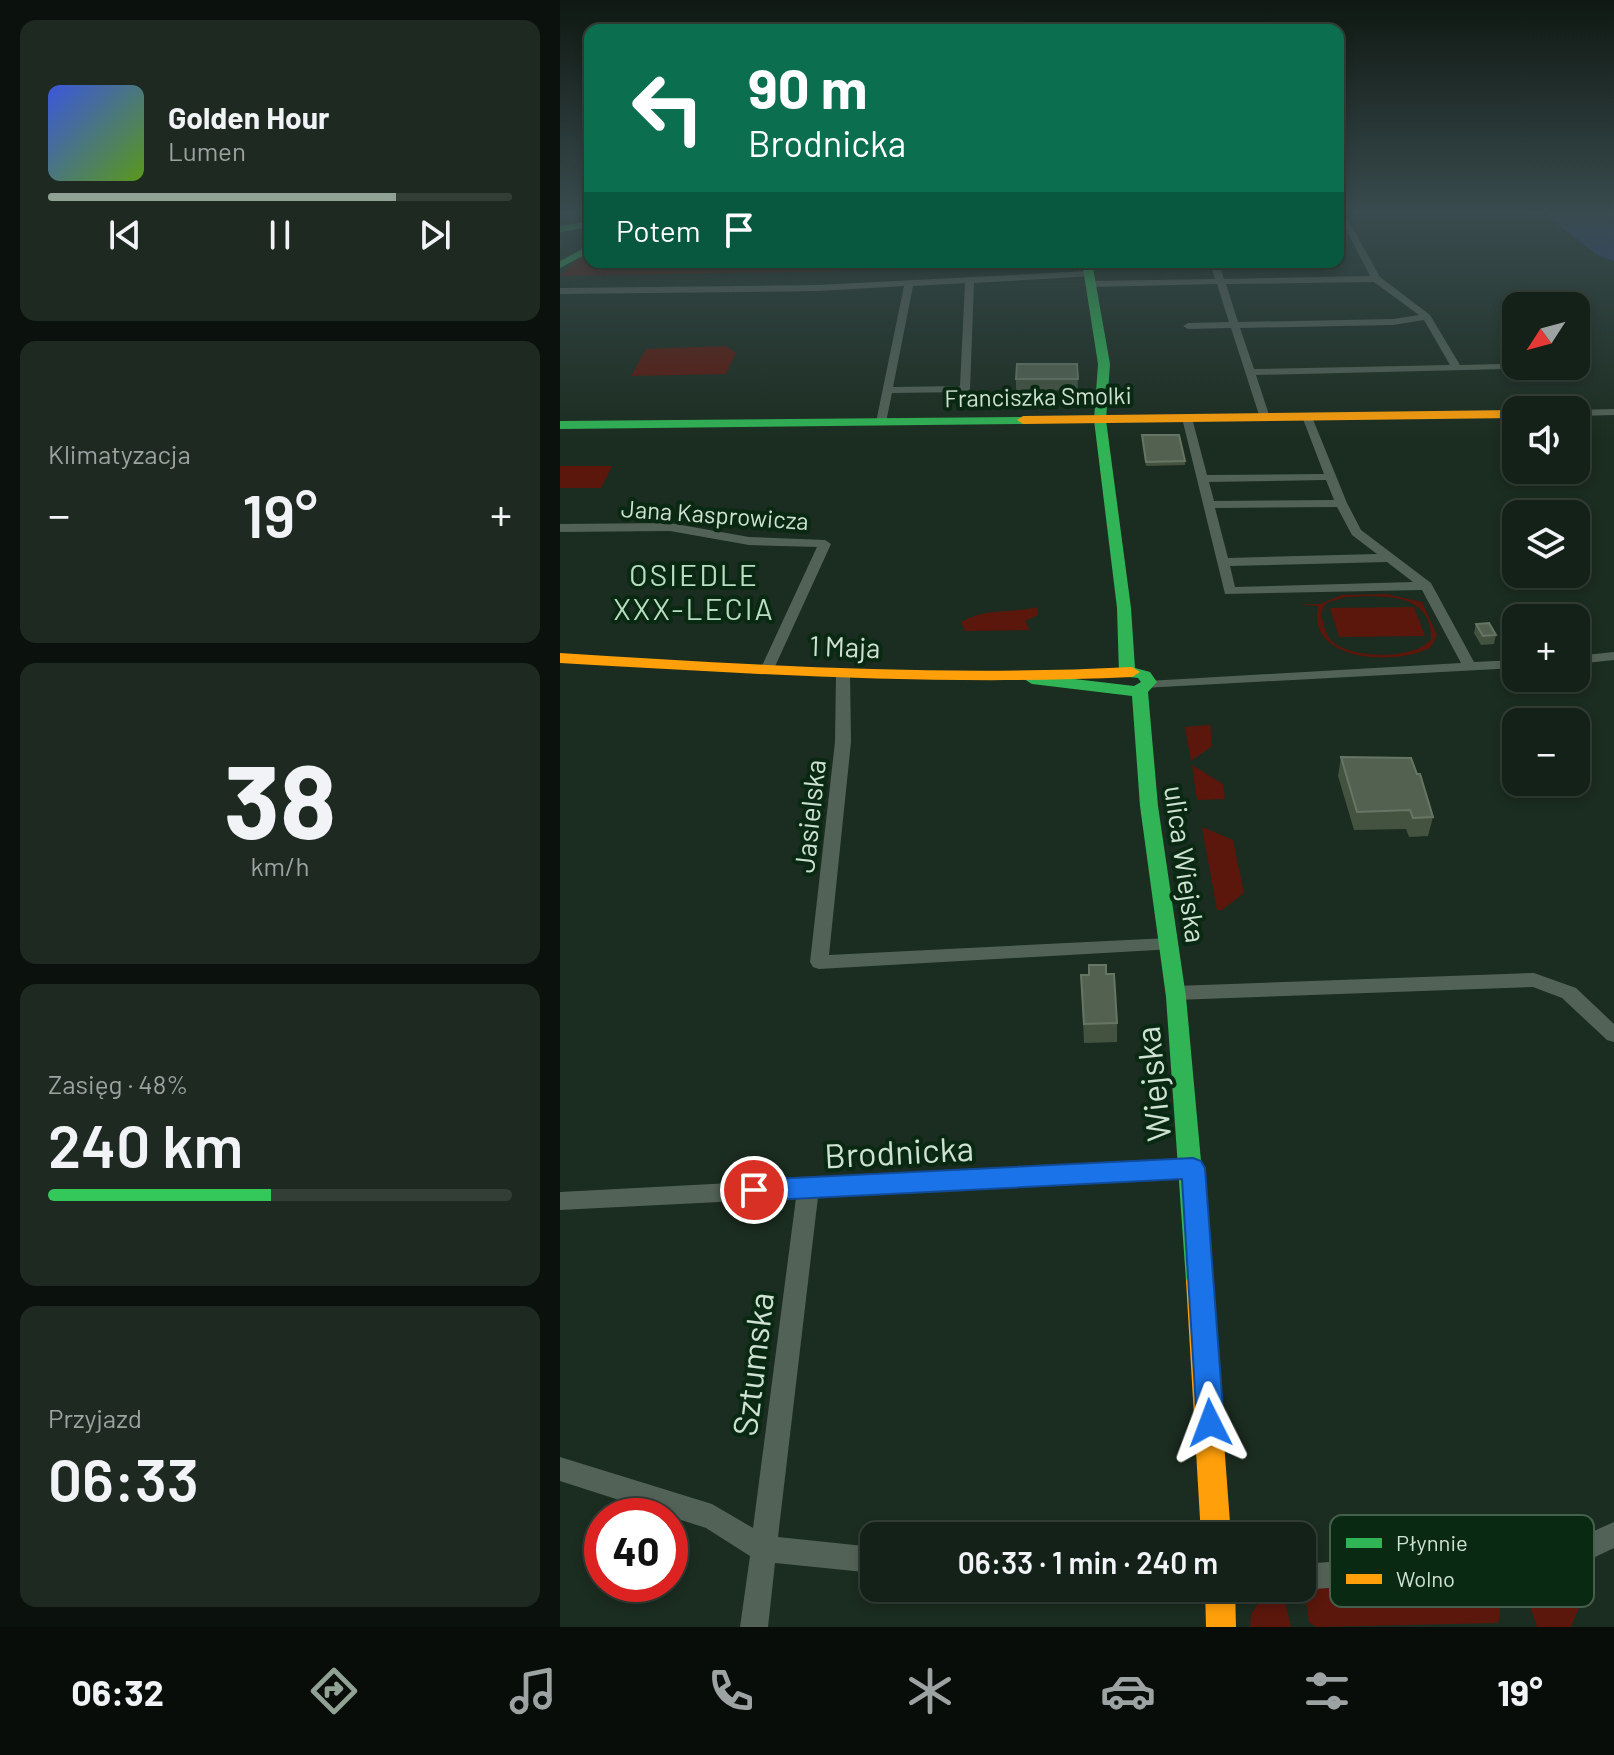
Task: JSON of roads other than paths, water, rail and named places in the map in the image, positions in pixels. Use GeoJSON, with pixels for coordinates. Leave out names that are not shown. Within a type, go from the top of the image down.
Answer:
{"type":"FeatureCollection","features":[{"type":"Feature","properties":{"kind":"street"},"geometry":{"type":"LineString","coordinates":[[560,291],[650,289]]}},
{"type":"Feature","properties":{"kind":"street"},"geometry":{"type":"LineString","coordinates":[[881,422],[908,289]]}},
{"type":"Feature","properties":{"kind":"street"},"geometry":{"type":"LineString","coordinates":[[887,390],[965,389],[970,289]]}},
{"type":"Feature","properties":{"kind":"street"},"geometry":{"type":"LineString","coordinates":[[1091,289],[1106,401],[1100,420],[1124,608],[1135,631],[1133,681]]}},
{"type":"Feature","properties":{"kind":"street"},"geometry":{"type":"LineString","coordinates":[[1223,289],[1265,418]]}},
{"type":"Feature","properties":{"kind":"street"},"geometry":{"type":"LineString","coordinates":[[1389,289],[1427,317],[1457,368]]}},
{"type":"Feature","properties":{"kind":"street"},"geometry":{"type":"LineString","coordinates":[[1188,326],[1393,322],[1427,317]]}},
{"type":"Feature","properties":{"kind":"street"},"geometry":{"type":"LineString","coordinates":[[1251,372],[1501,367]]}},
{"type":"Feature","properties":{"kind":"street"},"geometry":{"type":"LineString","coordinates":[[1590,413],[1614,412]]}},
{"type":"Feature","properties":{"kind":"street","name":"Franciszka Smolki"},"geometry":{"type":"LineString","coordinates":[[560,425],[1308,419],[1502,414]]}},
{"type":"Feature","properties":{"kind":"street"},"geometry":{"type":"LineString","coordinates":[[1187,418],[1230,591],[1426,586]]}},
{"type":"Feature","properties":{"kind":"street"},"geometry":{"type":"LineString","coordinates":[[1308,419],[1341,503],[1356,532],[1426,586],[1470,667]]}},
{"type":"Feature","properties":{"kind":"street"},"geometry":{"type":"LineString","coordinates":[[1203,479],[1330,477]]}},
{"type":"Feature","properties":{"kind":"street"},"geometry":{"type":"LineString","coordinates":[[1209,505],[1341,503]]}},
{"type":"Feature","properties":{"kind":"street","name":"Jana Kasprowicza"},"geometry":{"type":"LineString","coordinates":[[560,528],[670,527],[749,541],[825,544],[767,670]]}},
{"type":"Feature","properties":{"kind":"street"},"geometry":{"type":"LineString","coordinates":[[1225,562],[1387,558]]}},
{"type":"Feature","properties":{"kind":"street"},"geometry":{"type":"LineString","coordinates":[[1590,659],[1614,656]]}},
{"type":"Feature","properties":{"kind":"street","name":"1 Maja"},"geometry":{"type":"LineString","coordinates":[[560,658],[843,674],[1133,681],[1502,665]]}},
{"type":"Feature","properties":{"kind":"street","name":"Jasielska"},"geometry":{"type":"LineString","coordinates":[[843,674],[843,742],[819,962],[1168,944]]}},
{"type":"Feature","properties":{"kind":"street","name":"ulica Wiejska"},"geometry":{"type":"LineString","coordinates":[[1133,681],[1175,993]]}},
{"type":"Feature","properties":{"kind":"street"},"geometry":{"type":"LineString","coordinates":[[1175,993],[1534,980],[1569,993],[1610,1031]]}},
{"type":"Feature","properties":{"kind":"street","name":"Wiejska"},"geometry":{"type":"LineString","coordinates":[[1175,993],[1193,1168],[1215,1522]]}},
{"type":"Feature","properties":{"kind":"street","name":"Brodnicka"},"geometry":{"type":"LineString","coordinates":[[560,1201],[1193,1168]]}},
{"type":"Feature","properties":{"kind":"street","name":"Sztumska"},"geometry":{"type":"LineString","coordinates":[[754,1627],[808,1188]]}},
{"type":"Feature","properties":{"kind":"street"},"geometry":{"type":"LineString","coordinates":[[560,1469],[712,1517],[763,1549],[860,1559]]}},
{"type":"Feature","properties":{"kind":"street"},"geometry":{"type":"LineString","coordinates":[[1594,1544],[1614,1535]]}},
{"type":"Feature","properties":{"kind":"street"},"geometry":{"type":"LineString","coordinates":[[1220,1602],[1221,1627]]}},
{"type":"Feature","properties":{"kind":"district","name":"OSIEDLE XXX-LECIA"},"geometry":{"type":"Point","coordinates":[694,591]}}]}
